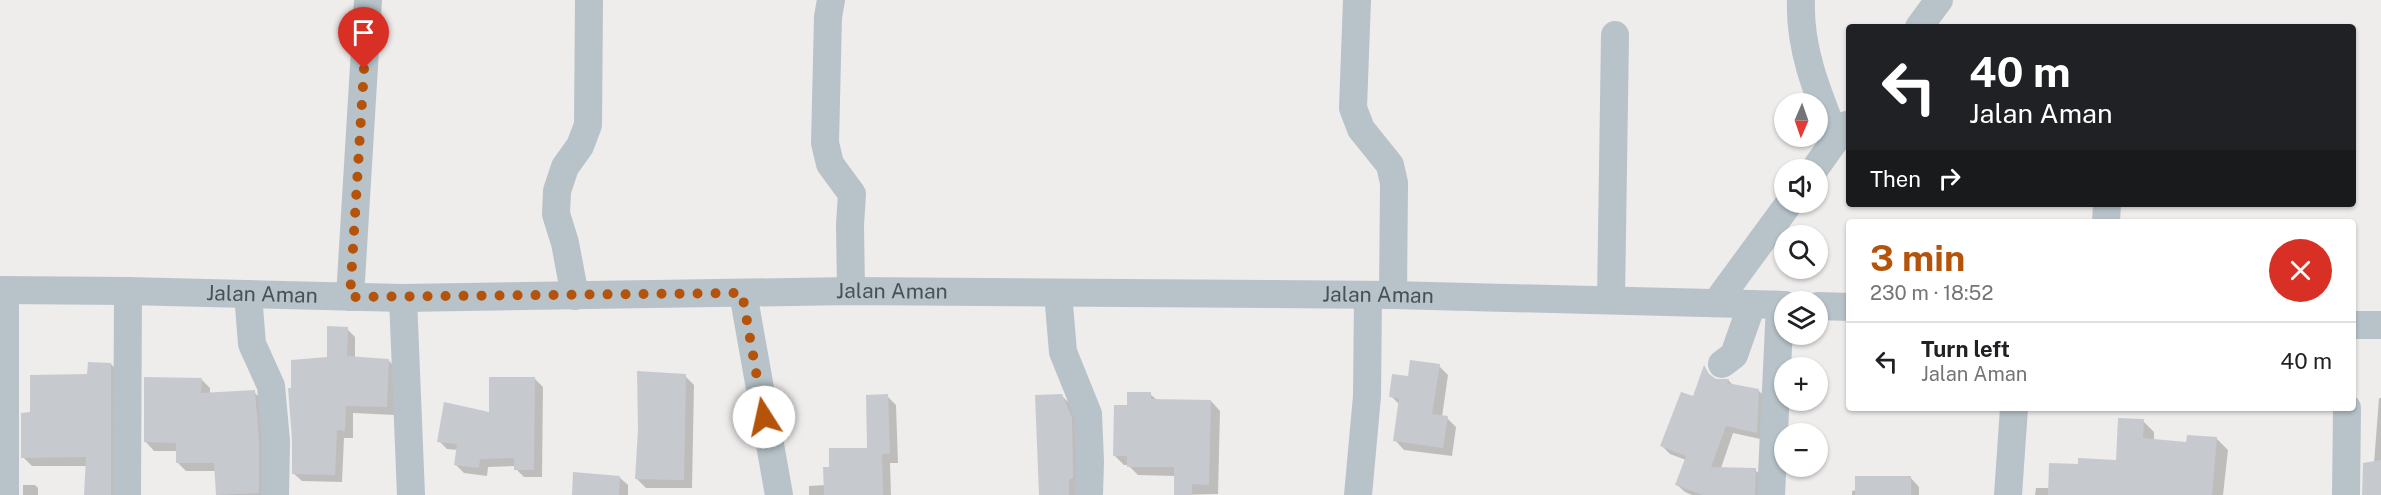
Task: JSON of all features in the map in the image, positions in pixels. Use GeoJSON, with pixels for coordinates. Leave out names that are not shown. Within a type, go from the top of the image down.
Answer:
{"type":"FeatureCollection","features":[{"type":"Feature","properties":{"kind":"street"},"geometry":{"type":"LineString","coordinates":[[350,297],[368,0]]}},
{"type":"Feature","properties":{"kind":"street"},"geometry":{"type":"LineString","coordinates":[[575,296],[565,243],[556,214],[557,191],[565,167],[580,146],[588,125],[589,0]]}},
{"type":"Feature","properties":{"kind":"street"},"geometry":{"type":"LineString","coordinates":[[831,0],[828,17],[825,143],[830,164],[852,194],[850,225],[852,291]]}},
{"type":"Feature","properties":{"kind":"street"},"geometry":{"type":"LineString","coordinates":[[1357,0],[1353,108],[1361,129],[1390,165],[1394,183],[1367,396],[1358,495]]}},
{"type":"Feature","properties":{"kind":"street"},"geometry":{"type":"LineString","coordinates":[[1801,0],[1800,15],[1813,81],[1843,130],[1822,159]]}},
{"type":"Feature","properties":{"kind":"street"},"geometry":{"type":"LineString","coordinates":[[1921,24],[1939,0]]}},
{"type":"Feature","properties":{"kind":"street"},"geometry":{"type":"LineString","coordinates":[[1611,300],[1615,35]]}},
{"type":"Feature","properties":{"kind":"street"},"geometry":{"type":"LineString","coordinates":[[1716,303],[1782,213]]}},
{"type":"Feature","properties":{"kind":"street","name":"Jalan Aman"},"geometry":{"type":"LineString","coordinates":[[4,305],[248,294],[402,298],[852,291],[1380,295],[1774,305]]}},
{"type":"Feature","properties":{"kind":"street"},"geometry":{"type":"LineString","coordinates":[[742,293],[779,495]]}},
{"type":"Feature","properties":{"kind":"street"},"geometry":{"type":"LineString","coordinates":[[1058,293],[1063,352],[1088,414],[1089,495]]}},
{"type":"Feature","properties":{"kind":"street"},"geometry":{"type":"LineString","coordinates":[[248,294],[252,344],[271,386],[276,441],[275,495]]}},
{"type":"Feature","properties":{"kind":"street"},"geometry":{"type":"LineString","coordinates":[[402,298],[411,495]]}},
{"type":"Feature","properties":{"kind":"street"},"geometry":{"type":"LineString","coordinates":[[127,495],[128,301]]}},
{"type":"Feature","properties":{"kind":"street"},"geometry":{"type":"LineString","coordinates":[[1722,364],[1734,355],[1752,304]]}},
{"type":"Feature","properties":{"kind":"street"},"geometry":{"type":"LineString","coordinates":[[4,305],[5,495]]}},
{"type":"Feature","properties":{"kind":"street"},"geometry":{"type":"LineString","coordinates":[[1828,306],[1846,307]]}},
{"type":"Feature","properties":{"kind":"street"},"geometry":{"type":"LineString","coordinates":[[2356,325],[2381,325]]}},
{"type":"Feature","properties":{"kind":"street"},"geometry":{"type":"LineString","coordinates":[[1771,495],[1780,345]]}},
{"type":"Feature","properties":{"kind":"street"},"geometry":{"type":"LineString","coordinates":[[2008,495],[2014,411]]}},
{"type":"Feature","properties":{"kind":"street"},"geometry":{"type":"LineString","coordinates":[[2346,495],[2347,411]]}},
{"type":"Feature","properties":{"kind":"building"},"geometry":{"type":"Polygon","coordinates":[[[327,326],[348,327],[347,356],[389,359],[387,407],[346,406],[345,431],[337,430],[335,475],[292,474],[288,388],[291,388],[291,360],[327,357],[327,326]]]}},
{"type":"Feature","properties":{"kind":"building"},"geometry":{"type":"Polygon","coordinates":[[[1410,360],[1440,364],[1432,414],[1448,416],[1443,448],[1393,441],[1399,398],[1389,397],[1392,374],[1408,376],[1410,360]]]}},
{"type":"Feature","properties":{"kind":"building"},"geometry":{"type":"Polygon","coordinates":[[[88,362],[111,363],[111,495],[84,495],[86,457],[21,458],[21,413],[30,412],[30,375],[87,374],[88,362]]]}},
{"type":"Feature","properties":{"kind":"building"},"geometry":{"type":"Polygon","coordinates":[[[1704,365],[1709,374],[1716,379],[1729,379],[1727,383],[1759,389],[1757,433],[1726,426],[1711,467],[1756,468],[1755,495],[1703,495],[1675,485],[1686,456],[1660,446],[1681,392],[1693,396],[1704,365]]]}},
{"type":"Feature","properties":{"kind":"building"},"geometry":{"type":"Polygon","coordinates":[[[637,371],[686,374],[684,480],[635,479],[638,430],[637,371]]]}},
{"type":"Feature","properties":{"kind":"building"},"geometry":{"type":"Polygon","coordinates":[[[144,377],[202,378],[201,393],[255,390],[259,442],[259,493],[216,495],[214,463],[176,463],[176,443],[144,442],[144,377]]]}},
{"type":"Feature","properties":{"kind":"building"},"geometry":{"type":"Polygon","coordinates":[[[489,377],[535,377],[534,470],[514,470],[514,458],[480,459],[479,468],[454,465],[457,444],[437,442],[444,402],[489,412],[489,377]]]}},
{"type":"Feature","properties":{"kind":"building"},"geometry":{"type":"Polygon","coordinates":[[[1127,392],[1151,392],[1151,399],[1211,400],[1209,485],[1192,484],[1192,495],[1174,495],[1174,467],[1127,467],[1127,456],[1113,456],[1114,405],[1127,405],[1127,392]]]}},
{"type":"Feature","properties":{"kind":"building"},"geometry":{"type":"Polygon","coordinates":[[[888,394],[890,454],[882,454],[883,495],[824,495],[823,467],[829,467],[829,448],[867,448],[866,395],[888,394]]]}},
{"type":"Feature","properties":{"kind":"building"},"geometry":{"type":"Polygon","coordinates":[[[1062,394],[1072,418],[1073,478],[1069,480],[1069,495],[1039,495],[1035,395],[1062,394]]]}},
{"type":"Feature","properties":{"kind":"building"},"geometry":{"type":"Polygon","coordinates":[[[2118,418],[2144,419],[2143,438],[2186,442],[2187,435],[2217,437],[2212,495],[2048,495],[2049,463],[2078,464],[2078,458],[2116,460],[2118,418]]]}},
{"type":"Feature","properties":{"kind":"building"},"geometry":{"type":"Polygon","coordinates":[[[2381,460],[2381,495],[2362,495],[2363,463],[2381,460]]]}},
{"type":"Feature","properties":{"kind":"building"},"geometry":{"type":"Polygon","coordinates":[[[573,472],[620,476],[619,495],[572,495],[573,472]]]}},
{"type":"Feature","properties":{"kind":"building"},"geometry":{"type":"Polygon","coordinates":[[[1855,476],[1911,476],[1911,495],[1855,495],[1855,476]]]}},
{"type":"Feature","properties":{"kind":"route"},"geometry":{"type":"LineString","coordinates":[[364,69],[350,297],[742,293],[764,417]]}}]}
